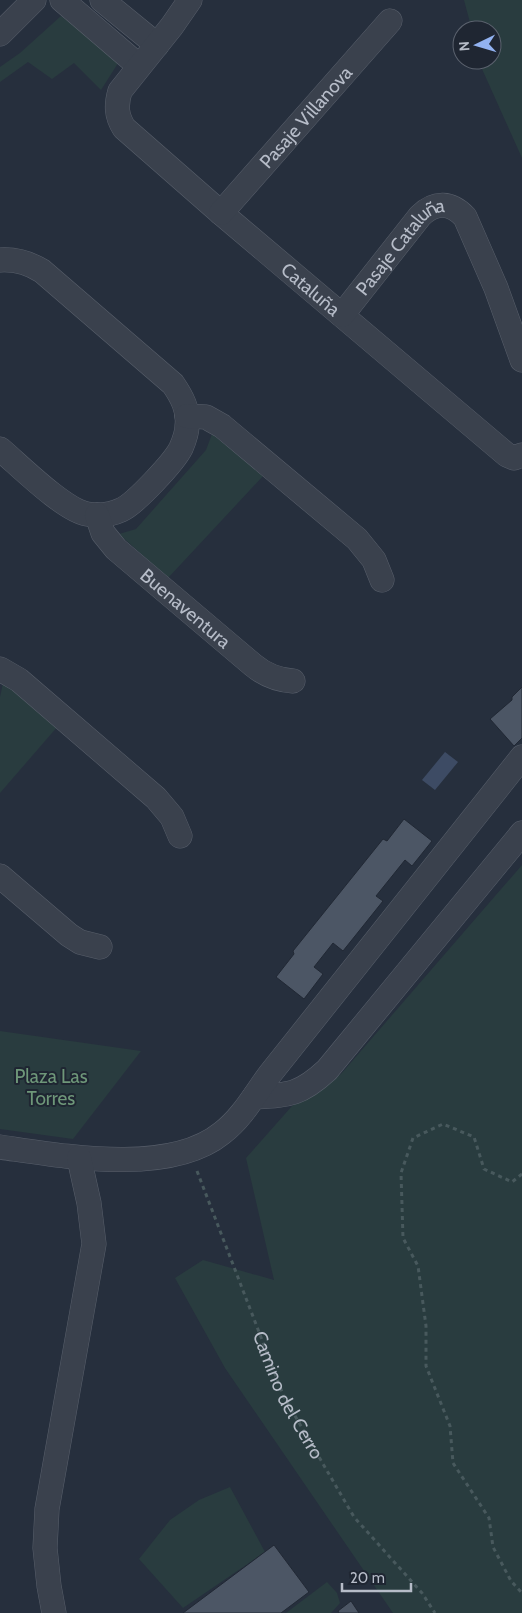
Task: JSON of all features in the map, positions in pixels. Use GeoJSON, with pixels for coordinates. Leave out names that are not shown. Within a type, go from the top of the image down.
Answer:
{"type":"FeatureCollection","features":[{"type":"Feature","properties":{"kind":"street"},"geometry":{"type":"LineString","coordinates":[[2,30],[34,0]]}},
{"type":"Feature","properties":{"kind":"street"},"geometry":{"type":"LineString","coordinates":[[62,0],[139,66],[190,0]]}},
{"type":"Feature","properties":{"kind":"street"},"geometry":{"type":"LineString","coordinates":[[102,0],[157,45]]}},
{"type":"Feature","properties":{"kind":"street","name":"Pasaje Villanova"},"geometry":{"type":"LineString","coordinates":[[221,213],[390,20]]}},
{"type":"Feature","properties":{"kind":"street","name":"Cataluña"},"geometry":{"type":"LineString","coordinates":[[139,66],[120,91],[117,100],[117,111],[120,120],[130,134],[507,455],[518,456]]}},
{"type":"Feature","properties":{"kind":"street","name":"Pasaje Cataluña"},"geometry":{"type":"LineString","coordinates":[[342,315],[420,216],[434,206],[450,206],[459,210],[465,217],[496,288],[522,360]]}},
{"type":"Feature","properties":{"kind":"street"},"geometry":{"type":"LineString","coordinates":[[0,260],[20,261],[42,271],[173,384],[182,399],[187,416],[185,438],[174,458],[133,502],[122,510],[110,514],[86,514],[67,506],[0,449]]}},
{"type":"Feature","properties":{"kind":"street"},"geometry":{"type":"LineString","coordinates":[[187,416],[206,417],[222,426],[357,539],[374,560],[382,580]]}},
{"type":"Feature","properties":{"kind":"street","name":"Buenaventura"},"geometry":{"type":"LineString","coordinates":[[97,515],[103,533],[116,549],[263,673],[275,678],[293,681]]}},
{"type":"Feature","properties":{"kind":"street"},"geometry":{"type":"LineString","coordinates":[[0,669],[19,680],[156,798],[172,817],[180,836]]}},
{"type":"Feature","properties":{"kind":"street"},"geometry":{"type":"LineString","coordinates":[[0,1147],[105,1160],[160,1157],[188,1151],[197,1149],[221,1135],[233,1124],[270,1074],[522,757]]}},
{"type":"Feature","properties":{"kind":"street"},"geometry":{"type":"LineString","coordinates":[[254,1096],[284,1095],[300,1090],[311,1084],[327,1070],[522,833]]}},
{"type":"Feature","properties":{"kind":"street"},"geometry":{"type":"LineString","coordinates":[[0,876],[69,935],[80,942],[100,947]]}},
{"type":"Feature","properties":{"kind":"street"},"geometry":{"type":"LineString","coordinates":[[54,1613],[48,1586],[45,1548],[47,1510],[94,1244],[89,1203],[70,1157]]}},
{"type":"Feature","properties":{"kind":"path"},"geometry":{"type":"LineString","coordinates":[[522,1174],[512,1182],[484,1170],[474,1137],[443,1124],[414,1138],[401,1174],[402,1238],[418,1266],[426,1326],[426,1366],[450,1426],[454,1463],[489,1518],[493,1547],[511,1581],[522,1592]]}},
{"type":"Feature","properties":{"kind":"path","name":"Camino del Cerro"},"geometry":{"type":"LineString","coordinates":[[188,1151],[284,1397],[354,1517],[422,1593],[435,1613]]}},
{"type":"Feature","properties":{"kind":"green space"},"geometry":{"type":"Polygon","coordinates":[[[464,0],[522,0],[522,158],[482,70],[502,70],[502,20],[469,20],[464,0]]]}},
{"type":"Feature","properties":{"kind":"green space"},"geometry":{"type":"Polygon","coordinates":[[[61,16],[120,60],[101,90],[74,63],[52,79],[28,62],[0,82],[0,67],[20,53],[61,16]]]}},
{"type":"Feature","properties":{"kind":"green space"},"geometry":{"type":"Polygon","coordinates":[[[212,434],[264,475],[168,578],[119,534],[136,529],[206,450],[212,434]]]}},
{"type":"Feature","properties":{"kind":"green space"},"geometry":{"type":"Polygon","coordinates":[[[3,683],[58,726],[0,793],[0,697],[3,683]]]}},
{"type":"Feature","properties":{"kind":"green space"},"geometry":{"type":"Polygon","coordinates":[[[522,865],[522,1613],[393,1613],[225,1368],[175,1278],[203,1260],[274,1280],[246,1158],[292,1106],[341,1074],[522,865]]]}},
{"type":"Feature","properties":{"kind":"green space","name":"Plaza Las Torres"},"geometry":{"type":"Polygon","coordinates":[[[0,1031],[141,1051],[73,1139],[0,1129],[0,1031]]]}},
{"type":"Feature","properties":{"kind":"green space"},"geometry":{"type":"Polygon","coordinates":[[[230,1487],[265,1552],[183,1608],[139,1559],[170,1520],[199,1500],[230,1487]]]}},
{"type":"Feature","properties":{"kind":"green space"},"geometry":{"type":"Polygon","coordinates":[[[327,1582],[337,1593],[340,1603],[331,1613],[286,1613],[327,1582]]]}},
{"type":"Feature","properties":{"kind":"water"},"geometry":{"type":"Polygon","coordinates":[[[445,752],[458,762],[435,790],[422,780],[445,752]]]}},
{"type":"Feature","properties":{"kind":"building"},"geometry":{"type":"Polygon","coordinates":[[[522,687],[522,738],[514,746],[490,719],[512,700],[512,697],[522,687]]]}},
{"type":"Feature","properties":{"kind":"building"},"geometry":{"type":"Polygon","coordinates":[[[404,819],[432,841],[412,866],[405,860],[376,896],[383,901],[343,951],[333,943],[314,967],[323,974],[304,999],[276,977],[294,954],[293,951],[383,839],[387,841],[404,819]]]}},
{"type":"Feature","properties":{"kind":"building"},"geometry":{"type":"Polygon","coordinates":[[[274,1545],[309,1592],[281,1613],[183,1613],[274,1545]]]}},
{"type":"Feature","properties":{"kind":"building"},"geometry":{"type":"Polygon","coordinates":[[[351,1601],[359,1613],[339,1613],[338,1611],[351,1601]]]}}]}
